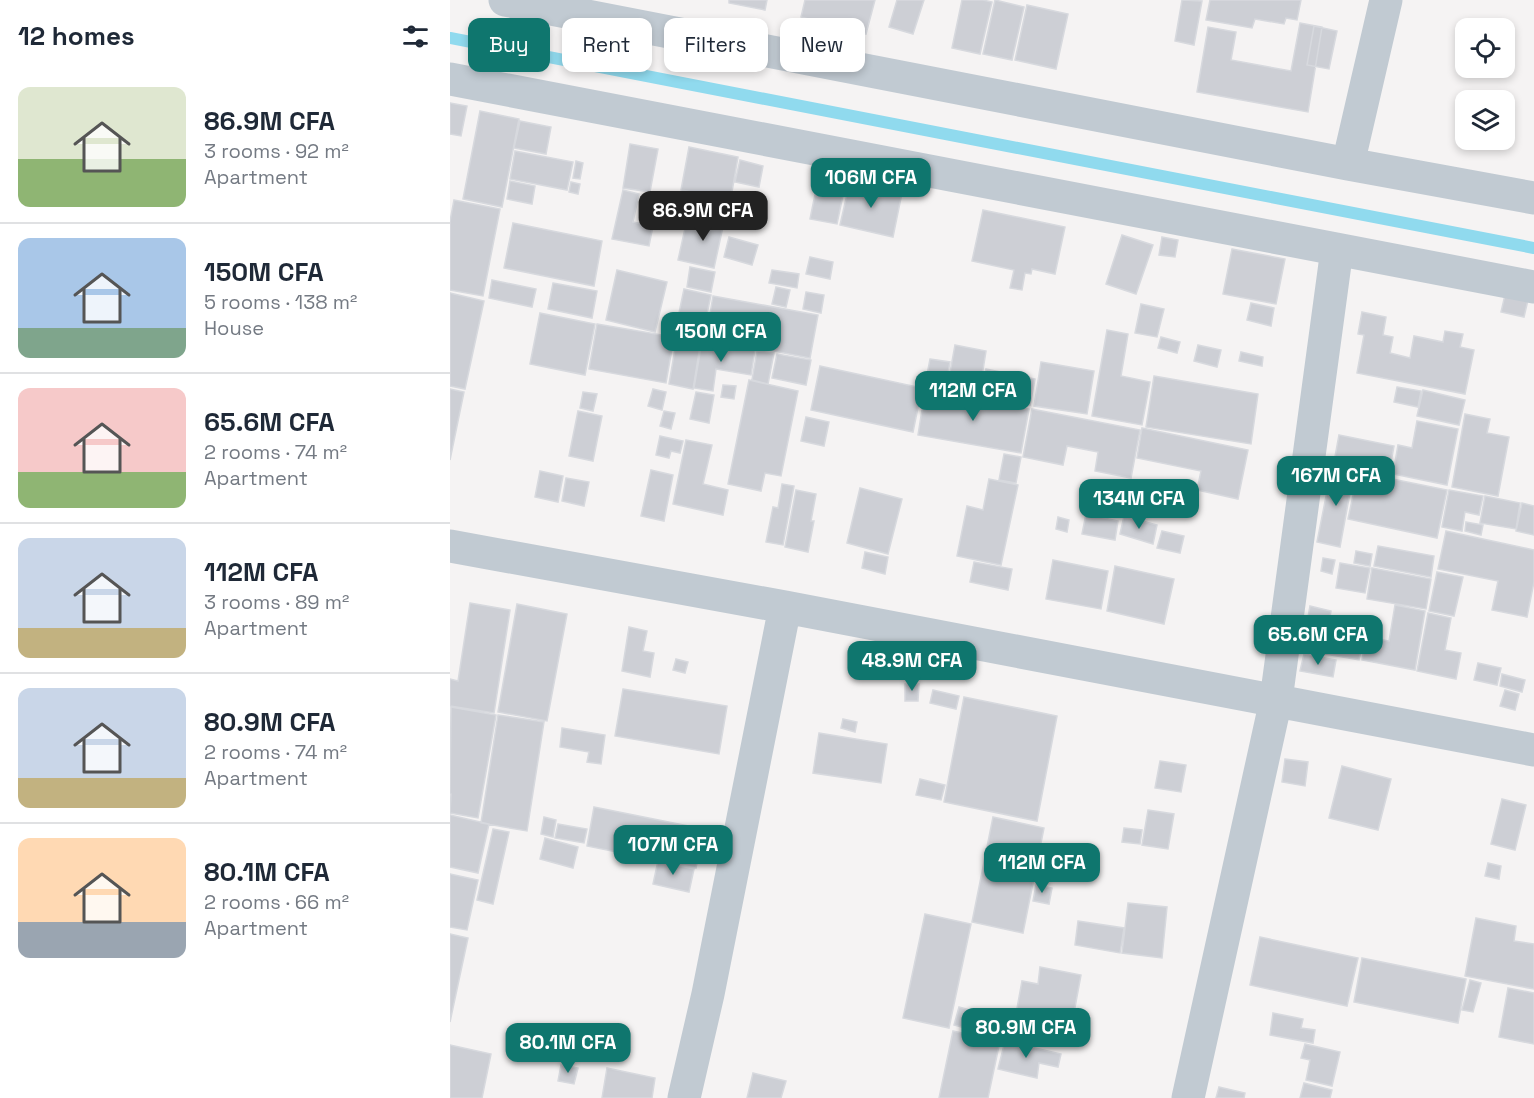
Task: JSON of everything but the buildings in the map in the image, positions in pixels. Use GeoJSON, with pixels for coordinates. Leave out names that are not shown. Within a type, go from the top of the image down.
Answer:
{"type":"FeatureCollection","features":[{"type":"Feature","properties":{"kind":"street"},"geometry":{"type":"LineString","coordinates":[[505,0],[1534,198]]}},
{"type":"Feature","properties":{"kind":"street"},"geometry":{"type":"LineString","coordinates":[[1348,164],[1386,0]]}},
{"type":"Feature","properties":{"kind":"street"},"geometry":{"type":"LineString","coordinates":[[450,79],[1534,287]]}},
{"type":"Feature","properties":{"kind":"street"},"geometry":{"type":"LineString","coordinates":[[1188,1098],[1276,700],[1337,249]]}},
{"type":"Feature","properties":{"kind":"street"},"geometry":{"type":"LineString","coordinates":[[450,546],[1534,750]]}},
{"type":"Feature","properties":{"kind":"street"},"geometry":{"type":"LineString","coordinates":[[684,1098],[708,994],[785,608]]}},
{"type":"Feature","properties":{"kind":"waterway"},"geometry":{"type":"LineString","coordinates":[[450,38],[1534,248]]}}]}
